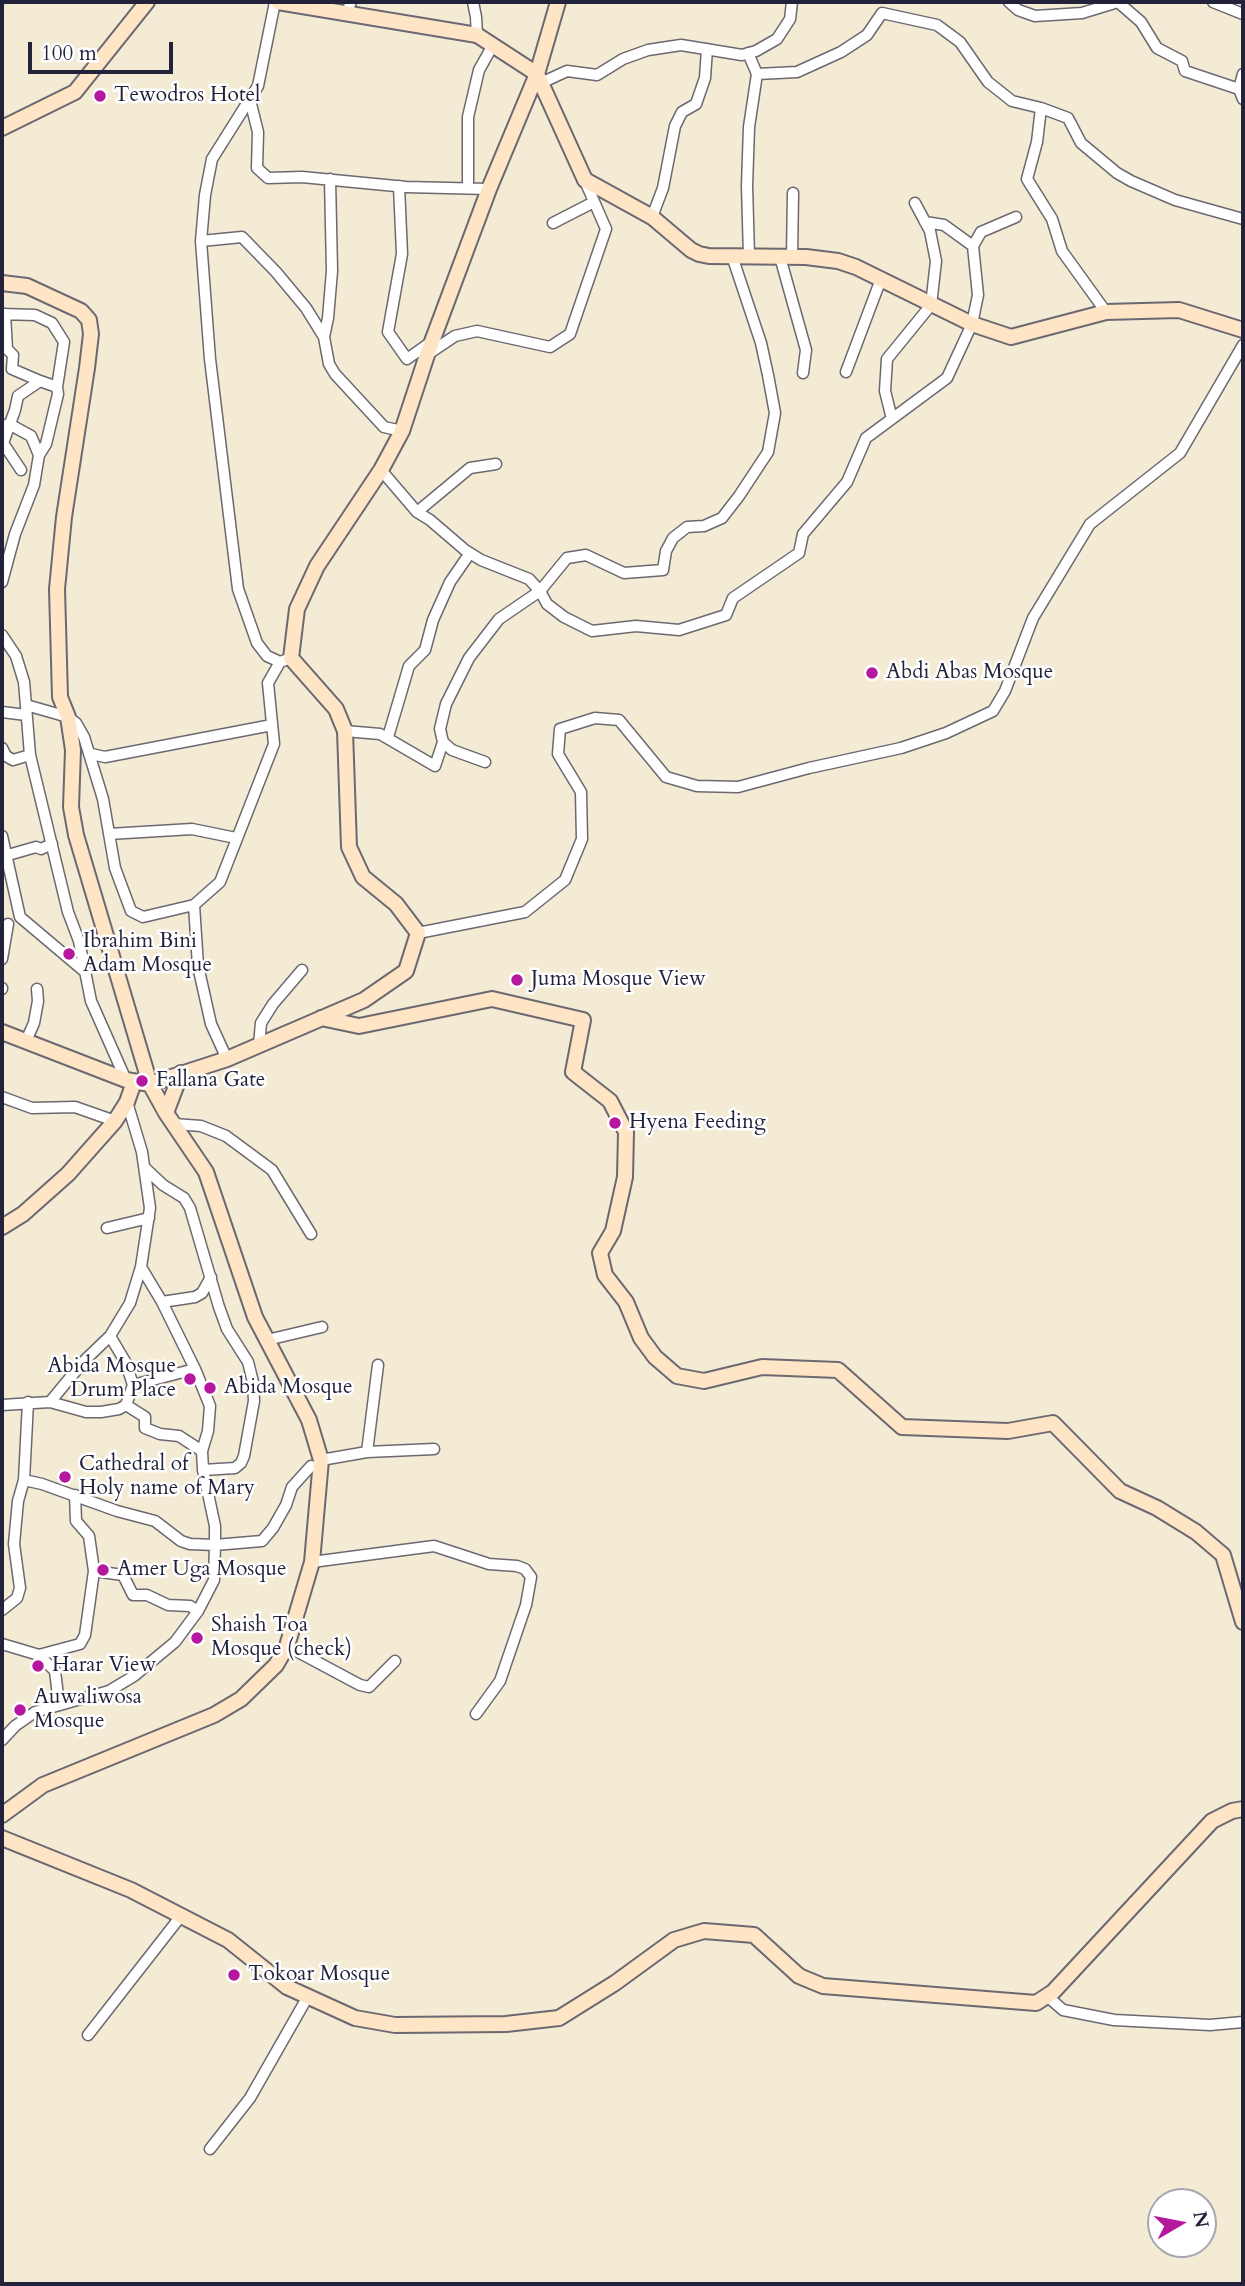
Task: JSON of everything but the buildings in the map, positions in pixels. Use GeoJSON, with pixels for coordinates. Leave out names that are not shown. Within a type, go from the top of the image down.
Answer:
{"type":"FeatureCollection","features":[{"type":"Feature","properties":{"kind":"street"},"geometry":{"type":"LineString","coordinates":[[2,128],[75,92],[146,2]]}},
{"type":"Feature","properties":{"kind":"street"},"geometry":{"type":"LineString","coordinates":[[418,933],[396,904],[363,877],[349,847],[345,731],[337,709],[285,660],[267,656],[257,643],[238,589],[211,359],[201,242],[205,195],[212,159],[258,86],[276,2],[349,7],[477,35],[493,45],[539,79],[606,229],[570,334],[550,347],[477,331],[455,335],[427,355]]}},
{"type":"Feature","properties":{"kind":"street"},"geometry":{"type":"LineString","coordinates":[[473,2],[477,35]]}},
{"type":"Feature","properties":{"kind":"street"},"geometry":{"type":"LineString","coordinates":[[2,712],[26,710],[68,717],[76,723],[91,754],[103,799],[115,868],[131,911],[143,916],[194,905],[220,882],[274,744],[268,683],[285,660],[297,609],[317,566],[380,470],[402,431],[427,355],[489,189],[539,79],[558,2]]}},
{"type":"Feature","properties":{"kind":"street"},"geometry":{"type":"LineString","coordinates":[[539,79],[567,71],[597,75],[623,59],[648,50],[681,46],[742,55],[756,51],[777,39],[790,19],[792,2]]}},
{"type":"Feature","properties":{"kind":"street"},"geometry":{"type":"LineString","coordinates":[[1009,2],[1018,10],[1035,16],[1082,13],[1118,2],[1141,22],[1157,48],[1182,61],[1185,71],[1241,94],[1243,74]]}},
{"type":"Feature","properties":{"kind":"street"},"geometry":{"type":"LineString","coordinates":[[1213,2],[1243,14]]}},
{"type":"Feature","properties":{"kind":"street"},"geometry":{"type":"LineString","coordinates":[[757,74],[797,72],[841,52],[867,35],[882,13],[937,25],[960,43],[988,82],[1012,101],[1068,118],[1081,143],[1117,173],[1175,200],[1243,219]]}},
{"type":"Feature","properties":{"kind":"street"},"geometry":{"type":"LineString","coordinates":[[468,187],[468,117],[479,70],[493,45]]}},
{"type":"Feature","properties":{"kind":"street"},"geometry":{"type":"LineString","coordinates":[[652,217],[663,188],[675,126],[682,112],[696,104],[705,78],[706,49]]}},
{"type":"Feature","properties":{"kind":"street"},"geometry":{"type":"LineString","coordinates":[[748,53],[757,74],[749,127],[749,256]]}},
{"type":"Feature","properties":{"kind":"street"},"geometry":{"type":"LineString","coordinates":[[250,100],[258,132],[257,168],[268,178],[302,177],[399,186],[489,189]]}},
{"type":"Feature","properties":{"kind":"street"},"geometry":{"type":"LineString","coordinates":[[1041,108],[1037,142],[1027,179],[1052,219],[1062,251],[1106,312]]}},
{"type":"Feature","properties":{"kind":"street"},"geometry":{"type":"LineString","coordinates":[[324,337],[332,271],[330,179]]}},
{"type":"Feature","properties":{"kind":"street"},"geometry":{"type":"LineString","coordinates":[[585,180],[652,217],[699,254],[838,261],[856,267],[972,324],[1011,337],[1106,312],[1179,310],[1243,330]]}},
{"type":"Feature","properties":{"kind":"street"},"geometry":{"type":"LineString","coordinates":[[399,186],[402,254],[388,332],[407,359],[434,340]]}},
{"type":"Feature","properties":{"kind":"street"},"geometry":{"type":"LineString","coordinates":[[793,193],[786,257],[806,350],[803,373]]}},
{"type":"Feature","properties":{"kind":"street"},"geometry":{"type":"LineString","coordinates":[[553,223],[594,202]]}},
{"type":"Feature","properties":{"kind":"street"},"geometry":{"type":"LineString","coordinates":[[892,419],[885,391],[887,359],[931,305],[936,261],[930,230],[915,203]]}},
{"type":"Feature","properties":{"kind":"street"},"geometry":{"type":"LineString","coordinates":[[380,470],[417,512],[470,553],[529,579],[547,604],[564,617],[592,631],[636,626],[679,630],[726,615],[733,598],[799,553],[803,534],[847,482],[866,439],[947,378],[972,324],[978,295],[973,246],[981,232],[1016,217]]}},
{"type":"Feature","properties":{"kind":"street"},"geometry":{"type":"LineString","coordinates":[[925,222],[944,225],[973,246]]}},
{"type":"Feature","properties":{"kind":"street"},"geometry":{"type":"LineString","coordinates":[[201,242],[242,237],[306,308],[324,337],[329,364],[335,374],[384,427],[402,431]]}},
{"type":"Feature","properties":{"kind":"street"},"geometry":{"type":"LineString","coordinates":[[345,731],[388,737],[435,766],[443,742],[440,729],[446,704],[469,658],[499,619],[540,591],[567,558],[586,555],[624,573],[663,570],[666,551],[673,538],[687,527],[704,526],[722,518],[740,496],[768,452],[775,413],[761,343],[732,256]]}},
{"type":"Feature","properties":{"kind":"street"},"geometry":{"type":"LineString","coordinates":[[846,372],[881,279]]}},
{"type":"Feature","properties":{"kind":"street"},"geometry":{"type":"LineString","coordinates":[[2,283],[27,286],[81,311],[89,320],[91,334],[87,368],[64,517],[57,589],[60,698],[68,717],[73,750],[71,807],[76,835],[150,1084],[206,1172],[255,1317],[309,1420],[316,1463],[312,1562],[287,1646],[276,1665],[242,1699],[214,1715],[43,1785],[2,1815]]}},
{"type":"Feature","properties":{"kind":"street"},"geometry":{"type":"LineString","coordinates":[[2,582],[15,534],[34,485],[39,455],[46,444],[58,394],[64,342],[52,323],[34,315],[4,314],[4,352],[13,355],[12,369],[57,387]]}},
{"type":"Feature","properties":{"kind":"street"},"geometry":{"type":"LineString","coordinates":[[418,933],[524,912],[565,880],[582,839],[580,792],[558,754],[560,729],[595,718],[619,720],[666,777],[697,786],[738,787],[901,748],[946,733],[993,711],[1005,691],[1033,618],[1090,524],[1180,453],[1243,345]]}},
{"type":"Feature","properties":{"kind":"street"},"geometry":{"type":"LineString","coordinates":[[21,470],[2,443],[18,396],[40,381]]}},
{"type":"Feature","properties":{"kind":"street"},"geometry":{"type":"LineString","coordinates":[[6,425],[31,436],[39,455]]}},
{"type":"Feature","properties":{"kind":"street"},"geometry":{"type":"LineString","coordinates":[[417,512],[470,468],[496,464]]}},
{"type":"Feature","properties":{"kind":"street"},"geometry":{"type":"LineString","coordinates":[[388,737],[409,666],[425,650],[433,620],[450,582],[470,553]]}},
{"type":"Feature","properties":{"kind":"street"},"geometry":{"type":"LineString","coordinates":[[2,635],[16,656],[24,682],[30,755],[91,1001],[130,1081],[127,1102],[145,1168],[150,1208],[141,1267],[130,1303],[110,1336],[84,1361],[50,1402]]}},
{"type":"Feature","properties":{"kind":"street"},"geometry":{"type":"LineString","coordinates":[[91,754],[105,757],[272,726]]}},
{"type":"Feature","properties":{"kind":"street"},"geometry":{"type":"LineString","coordinates":[[443,742],[452,750],[485,762]]}},
{"type":"Feature","properties":{"kind":"street"},"geometry":{"type":"LineString","coordinates":[[2,748],[6,756],[13,760],[30,755]]}},
{"type":"Feature","properties":{"kind":"street"},"geometry":{"type":"LineString","coordinates":[[109,834],[192,829],[236,838]]}},
{"type":"Feature","properties":{"kind":"street"},"geometry":{"type":"LineString","coordinates":[[2,836],[20,917],[85,971]]}},
{"type":"Feature","properties":{"kind":"street"},"geometry":{"type":"LineString","coordinates":[[8,855],[36,847],[41,849],[52,844]]}},
{"type":"Feature","properties":{"kind":"street"},"geometry":{"type":"LineString","coordinates":[[194,905],[198,966],[208,1013],[227,1059]]}},
{"type":"Feature","properties":{"kind":"street"},"geometry":{"type":"LineString","coordinates":[[2,959],[5,925],[20,917]]}},
{"type":"Feature","properties":{"kind":"street"},"geometry":{"type":"LineString","coordinates":[[2,1032],[130,1081],[150,1084],[227,1059],[364,1000],[406,971],[418,933]]}},
{"type":"Feature","properties":{"kind":"street"},"geometry":{"type":"LineString","coordinates":[[259,1045],[261,1023],[273,1004],[302,970]]}},
{"type":"Feature","properties":{"kind":"street"},"geometry":{"type":"LineString","coordinates":[[26,1041],[34,1023],[37,989]]}},
{"type":"Feature","properties":{"kind":"street"},"geometry":{"type":"LineString","coordinates":[[319,1018],[359,1026],[492,999],[583,1020],[573,1072],[610,1101],[626,1132],[625,1177],[613,1231],[600,1253],[604,1275],[626,1302],[641,1338],[655,1357],[677,1376],[704,1381],[762,1367],[838,1370],[902,1427],[1007,1431],[1053,1423],[1120,1491],[1157,1508],[1196,1532],[1223,1555],[1243,1622]]}},
{"type":"Feature","properties":{"kind":"street"},"geometry":{"type":"LineString","coordinates":[[170,1119],[181,1073]]}},
{"type":"Feature","properties":{"kind":"street"},"geometry":{"type":"LineString","coordinates":[[2,1097],[32,1108],[75,1107],[115,1121]]}},
{"type":"Feature","properties":{"kind":"street"},"geometry":{"type":"LineString","coordinates":[[2,1227],[23,1214],[68,1174],[115,1121],[127,1102]]}},
{"type":"Feature","properties":{"kind":"street"},"geometry":{"type":"LineString","coordinates":[[170,1119],[201,1126],[226,1136],[272,1170],[311,1234]]}},
{"type":"Feature","properties":{"kind":"street"},"geometry":{"type":"LineString","coordinates":[[145,1168],[163,1185],[184,1198],[190,1208],[227,1329],[248,1362],[254,1401],[244,1456],[235,1468],[203,1470]]}},
{"type":"Feature","properties":{"kind":"street"},"geometry":{"type":"LineString","coordinates":[[107,1228],[149,1218]]}},
{"type":"Feature","properties":{"kind":"street"},"geometry":{"type":"LineString","coordinates":[[2,1740],[15,1726],[35,1712],[109,1691],[134,1676],[175,1642],[198,1611],[214,1580],[215,1526],[203,1470],[202,1451],[208,1431],[210,1406],[162,1301],[141,1267]]}},
{"type":"Feature","properties":{"kind":"street"},"geometry":{"type":"LineString","coordinates":[[162,1301],[195,1297],[202,1293],[211,1277]]}},
{"type":"Feature","properties":{"kind":"street"},"geometry":{"type":"LineString","coordinates":[[267,1340],[322,1327]]}},
{"type":"Feature","properties":{"kind":"street"},"geometry":{"type":"LineString","coordinates":[[2,1405],[50,1402],[86,1412],[101,1412],[126,1405],[133,1385],[126,1363],[110,1336]]}},
{"type":"Feature","properties":{"kind":"street"},"geometry":{"type":"LineString","coordinates":[[367,1452],[379,1365]]}},
{"type":"Feature","properties":{"kind":"street"},"geometry":{"type":"LineString","coordinates":[[133,1385],[195,1369]]}},
{"type":"Feature","properties":{"kind":"street"},"geometry":{"type":"LineString","coordinates":[[2,1610],[17,1598],[20,1588],[14,1544],[18,1501],[24,1480],[28,1402]]}},
{"type":"Feature","properties":{"kind":"street"},"geometry":{"type":"LineString","coordinates":[[126,1405],[145,1417],[145,1428],[160,1434],[179,1436],[202,1451]]}},
{"type":"Feature","properties":{"kind":"street"},"geometry":{"type":"LineString","coordinates":[[24,1480],[155,1521],[181,1541],[215,1545],[262,1541],[286,1505],[292,1486],[316,1463],[367,1452],[434,1449]]}},
{"type":"Feature","properties":{"kind":"street"},"geometry":{"type":"LineString","coordinates":[[39,1655],[80,1644],[85,1636],[94,1571],[89,1536],[76,1521],[75,1495]]}},
{"type":"Feature","properties":{"kind":"street"},"geometry":{"type":"LineString","coordinates":[[312,1562],[434,1546],[489,1564],[525,1569],[531,1577],[526,1605],[500,1681],[476,1714]]}},
{"type":"Feature","properties":{"kind":"street"},"geometry":{"type":"LineString","coordinates":[[94,1571],[123,1575],[133,1595],[154,1596],[168,1605],[190,1606],[198,1611]]}},
{"type":"Feature","properties":{"kind":"street"},"geometry":{"type":"LineString","coordinates":[[2,1644],[39,1655],[55,1671],[59,1704]]}},
{"type":"Feature","properties":{"kind":"street"},"geometry":{"type":"LineString","coordinates":[[287,1646],[360,1685],[369,1687],[395,1661]]}},
{"type":"Feature","properties":{"kind":"street"},"geometry":{"type":"LineString","coordinates":[[2,1838],[131,1890],[228,1940],[287,1987],[355,2018],[395,2025],[506,2024],[559,2018],[615,1983],[674,1940],[704,1931],[754,1935],[799,1976],[823,1986],[1036,2003],[1047,1996],[1212,1821],[1231,1811],[1243,1809]]}},
{"type":"Feature","properties":{"kind":"street"},"geometry":{"type":"LineString","coordinates":[[88,2035],[181,1916]]}},
{"type":"Feature","properties":{"kind":"street"},"geometry":{"type":"LineString","coordinates":[[1047,1996],[1063,2010],[1114,2020],[1210,2025],[1243,2022]]}},
{"type":"Feature","properties":{"kind":"street"},"geometry":{"type":"LineString","coordinates":[[210,2149],[250,2098],[307,1998]]}},
{"type":"Feature","properties":{"kind":"place","name":"Tewodros Hotel"},"geometry":{"type":"Point","coordinates":[100,96]}},
{"type":"Feature","properties":{"kind":"place","name":"Abdi Abas Mosque"},"geometry":{"type":"Point","coordinates":[872,673]}},
{"type":"Feature","properties":{"kind":"place","name":"Ibrahim Bini Adam Mosque"},"geometry":{"type":"Point","coordinates":[69,954]}},
{"type":"Feature","properties":{"kind":"place","name":"Juma Mosque View"},"geometry":{"type":"Point","coordinates":[517,980]}},
{"type":"Feature","properties":{"kind":"place","name":"Fallana Gate"},"geometry":{"type":"Point","coordinates":[142,1081]}},
{"type":"Feature","properties":{"kind":"place","name":"Hyena Feeding"},"geometry":{"type":"Point","coordinates":[615,1123]}},
{"type":"Feature","properties":{"kind":"place","name":"Abida Mosque Drum Place"},"geometry":{"type":"Point","coordinates":[190,1379]}},
{"type":"Feature","properties":{"kind":"place","name":"Abida Mosque"},"geometry":{"type":"Point","coordinates":[210,1388]}},
{"type":"Feature","properties":{"kind":"place","name":"Cathedral of Holy name of Mary"},"geometry":{"type":"Point","coordinates":[65,1477]}},
{"type":"Feature","properties":{"kind":"place","name":"Amer Uga Mosque"},"geometry":{"type":"Point","coordinates":[103,1570]}},
{"type":"Feature","properties":{"kind":"place","name":"Shaish Toa Mosque (check)"},"geometry":{"type":"Point","coordinates":[197,1638]}},
{"type":"Feature","properties":{"kind":"place","name":"Harar View"},"geometry":{"type":"Point","coordinates":[38,1666]}},
{"type":"Feature","properties":{"kind":"place","name":"Auwaliwosa Mosque"},"geometry":{"type":"Point","coordinates":[20,1710]}},
{"type":"Feature","properties":{"kind":"place","name":"Tokoar Mosque"},"geometry":{"type":"Point","coordinates":[234,1975]}}]}
